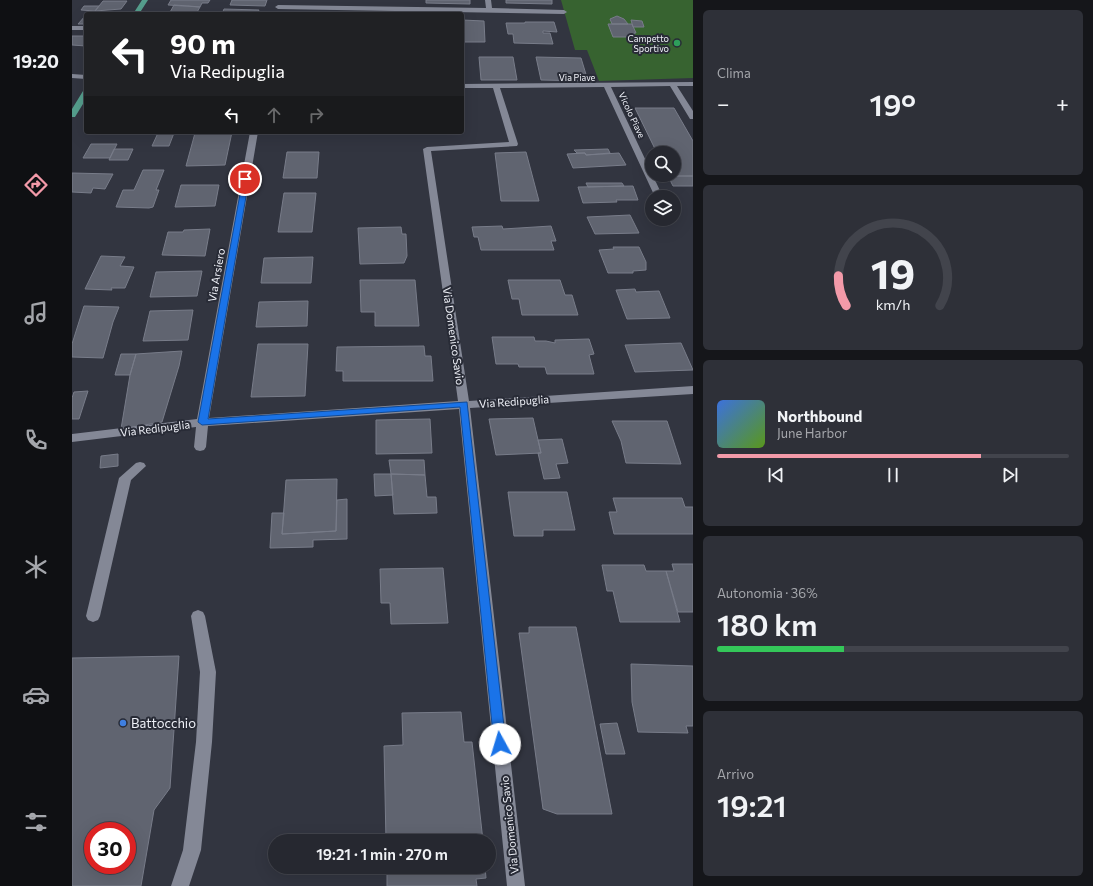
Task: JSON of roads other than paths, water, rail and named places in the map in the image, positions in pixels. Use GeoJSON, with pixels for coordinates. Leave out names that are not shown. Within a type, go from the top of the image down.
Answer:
{"type":"FeatureCollection","features":[{"type":"Feature","properties":{"kind":"main road"},"geometry":{"type":"LineString","coordinates":[[137,12],[145,0]]}},
{"type":"Feature","properties":{"kind":"main road"},"geometry":{"type":"LineString","coordinates":[[72,115],[84,96]]}},
{"type":"Feature","properties":{"kind":"street"},"geometry":{"type":"LineString","coordinates":[[277,12],[281,0]]}},
{"type":"Feature","properties":{"kind":"street"},"geometry":{"type":"LineString","coordinates":[[488,0],[490,10]]}},
{"type":"Feature","properties":{"kind":"street"},"geometry":{"type":"LineString","coordinates":[[278,7],[564,12]]}},
{"type":"Feature","properties":{"kind":"street"},"geometry":{"type":"LineString","coordinates":[[72,28],[84,28]]}},
{"type":"Feature","properties":{"kind":"street"},"geometry":{"type":"LineString","coordinates":[[72,76],[84,77]]}},
{"type":"Feature","properties":{"kind":"street"},"geometry":{"type":"LineString","coordinates":[[673,84],[693,117]]}},
{"type":"Feature","properties":{"kind":"street","name":"Via Piave"},"geometry":{"type":"LineString","coordinates":[[464,86],[607,86],[693,84]]}},
{"type":"Feature","properties":{"kind":"street","name":"Via Domenico Savio"},"geometry":{"type":"LineString","coordinates":[[496,86],[514,144],[427,149],[464,404],[516,886]]}},
{"type":"Feature","properties":{"kind":"street","name":"Vicolo Piave"},"geometry":{"type":"LineString","coordinates":[[607,86],[656,190]]}},
{"type":"Feature","properties":{"kind":"street","name":"Via Arsiero"},"geometry":{"type":"LineString","coordinates":[[200,447],[202,422],[254,134]]}},
{"type":"Feature","properties":{"kind":"street","name":"Via Redipuglia"},"geometry":{"type":"LineString","coordinates":[[72,438],[202,422],[693,390]]}},
{"type":"Feature","properties":{"kind":"street"},"geometry":{"type":"LineString","coordinates":[[93,616],[125,478],[140,466]]}},
{"type":"Feature","properties":{"kind":"street"},"geometry":{"type":"LineString","coordinates":[[180,886],[192,850],[204,742],[208,672],[198,616]]}},
{"type":"Feature","properties":{"kind":"place","name":"Campetto Sportivo"},"geometry":{"type":"Point","coordinates":[677,43]}},
{"type":"Feature","properties":{"kind":"place","name":"Battocchio"},"geometry":{"type":"Point","coordinates":[123,723]}}]}
